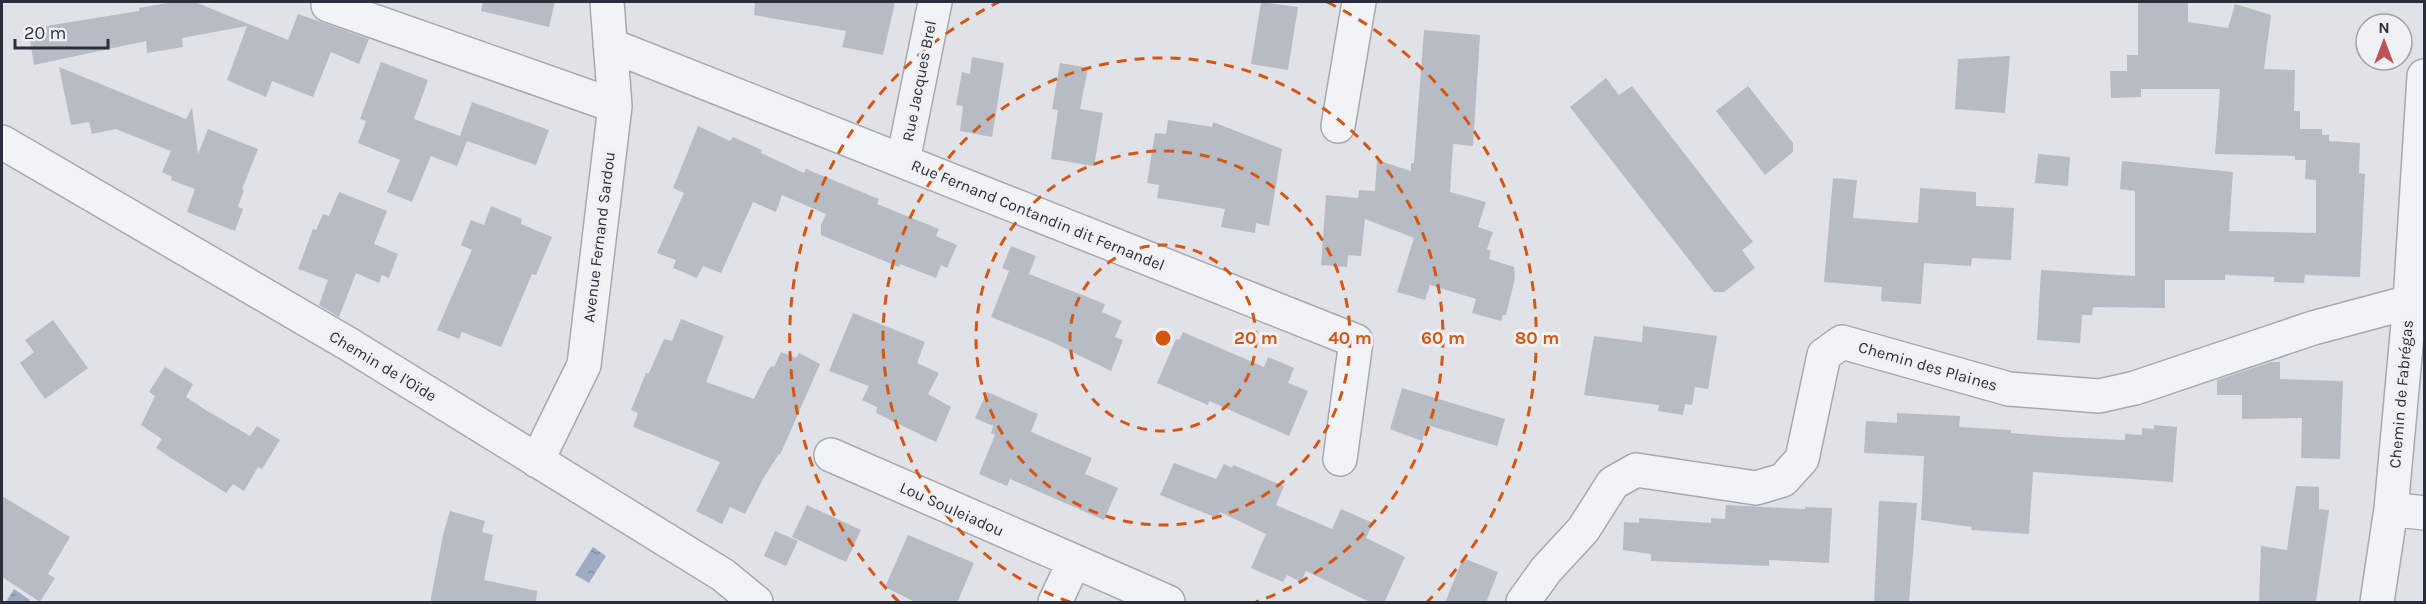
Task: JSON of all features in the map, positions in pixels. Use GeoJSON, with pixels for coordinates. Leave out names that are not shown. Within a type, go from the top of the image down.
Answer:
{"type":"FeatureCollection","features":[{"type":"Feature","properties":{"kind":"street","name":"Avenue Fernand Sardou"},"geometry":{"type":"LineString","coordinates":[[537,461],[584,365],[615,106],[607,2]]}},
{"type":"Feature","properties":{"kind":"street","name":"Rue Jacques Brel"},"geometry":{"type":"LineString","coordinates":[[903,161],[935,2]]}},
{"type":"Feature","properties":{"kind":"street"},"geometry":{"type":"LineString","coordinates":[[1338,126],[1359,2]]}},
{"type":"Feature","properties":{"kind":"street"},"geometry":{"type":"LineString","coordinates":[[328,5],[615,106]]}},
{"type":"Feature","properties":{"kind":"street","name":"Rue Fernand Contandin dit Fernandel"},"geometry":{"type":"LineString","coordinates":[[610,45],[1356,341],[1340,459]]}},
{"type":"Feature","properties":{"kind":"street","name":"Chemin de Fabrégas"},"geometry":{"type":"LineString","coordinates":[[2377,603],[2391,509],[2410,302],[2424,76]]}},
{"type":"Feature","properties":{"kind":"street","name":"Chemin de l'Oïde"},"geometry":{"type":"LineString","coordinates":[[2,142],[351,345],[723,575],[756,603]]}},
{"type":"Feature","properties":{"kind":"street","name":"Chemin des Plaines"},"geometry":{"type":"LineString","coordinates":[[1523,603],[1546,570],[1582,530],[1613,483],[1636,471],[1756,488],[1783,480],[1802,459],[1824,355],[1842,342],[2009,389],[2099,396],[2135,388],[2313,328],[2410,302]]}},
{"type":"Feature","properties":{"kind":"street","name":"Lou Souleiadou"},"geometry":{"type":"LineString","coordinates":[[831,455],[1168,603]]}},
{"type":"Feature","properties":{"kind":"street"},"geometry":{"type":"LineString","coordinates":[[2391,509],[2424,513]]}},
{"type":"Feature","properties":{"kind":"street"},"geometry":{"type":"LineString","coordinates":[[1056,603],[1074,562]]}},
{"type":"Feature","properties":{"kind":"water"},"geometry":{"type":"Polygon","coordinates":[[[593,547],[606,556],[589,583],[575,575],[593,547]]]}},
{"type":"Feature","properties":{"kind":"water"},"geometry":{"type":"Polygon","coordinates":[[[14,589],[30,600],[28,602],[6,602],[14,589]]]}},
{"type":"Feature","properties":{"kind":"building"},"geometry":{"type":"Polygon","coordinates":[[[173,2],[195,2],[288,40],[298,14],[369,39],[359,64],[331,52],[313,97],[272,81],[266,97],[227,80],[247,26],[182,38],[183,47],[147,53],[146,41],[34,65],[29,34],[47,31],[46,26],[139,11],[139,8],[173,2]]]}},
{"type":"Feature","properties":{"kind":"building"},"geometry":{"type":"Polygon","coordinates":[[[483,2],[555,2],[549,27],[481,11],[483,2]]]}},
{"type":"Feature","properties":{"kind":"building"},"geometry":{"type":"Polygon","coordinates":[[[755,2],[895,2],[883,55],[842,47],[846,31],[754,15],[755,2]]]}},
{"type":"Feature","properties":{"kind":"building"},"geometry":{"type":"Polygon","coordinates":[[[1261,2],[1298,7],[1288,70],[1251,64],[1261,2]]]}},
{"type":"Feature","properties":{"kind":"building"},"geometry":{"type":"Polygon","coordinates":[[[2138,2],[2188,2],[2188,22],[2228,28],[2235,4],[2271,15],[2264,69],[2295,70],[2294,111],[2300,111],[2300,129],[2322,129],[2322,135],[2329,135],[2329,141],[2360,143],[2359,173],[2365,174],[2360,277],[2305,275],[2304,283],[2274,282],[2274,277],[2225,275],[2225,280],[2165,280],[2165,308],[2093,307],[2092,315],[2082,315],[2080,343],[2037,340],[2041,270],[2135,276],[2135,191],[2120,189],[2122,161],[2233,172],[2229,231],[2316,233],[2316,180],[2305,179],[2306,160],[2295,160],[2295,156],[2215,154],[2220,89],[2141,89],[2141,97],[2111,98],[2110,71],[2127,71],[2127,55],[2138,55],[2138,2]]]}},
{"type":"Feature","properties":{"kind":"building"},"geometry":{"type":"Polygon","coordinates":[[[1424,30],[1480,35],[1473,146],[1453,144],[1450,192],[1486,202],[1478,227],[1493,232],[1487,249],[1491,251],[1489,259],[1514,267],[1515,278],[1506,315],[1503,315],[1501,321],[1472,313],[1476,299],[1430,285],[1425,300],[1397,292],[1414,238],[1365,219],[1361,256],[1348,255],[1347,267],[1321,265],[1326,195],[1358,198],[1359,190],[1375,191],[1377,160],[1411,171],[1411,163],[1414,163],[1424,30]]]}},
{"type":"Feature","properties":{"kind":"building"},"geometry":{"type":"Polygon","coordinates":[[[2010,56],[2005,113],[1955,109],[1958,59],[2010,56]]]}},
{"type":"Feature","properties":{"kind":"building"},"geometry":{"type":"Polygon","coordinates":[[[972,57],[1004,63],[992,137],[960,131],[963,106],[956,105],[962,72],[970,74],[972,57]]]}},
{"type":"Feature","properties":{"kind":"building"},"geometry":{"type":"Polygon","coordinates":[[[381,62],[428,80],[414,119],[460,136],[472,102],[549,130],[536,165],[467,141],[457,166],[431,156],[412,202],[387,192],[400,160],[358,143],[366,121],[360,119],[381,62]]]}},
{"type":"Feature","properties":{"kind":"building"},"geometry":{"type":"Polygon","coordinates":[[[1060,63],[1088,68],[1080,109],[1103,113],[1094,166],[1051,159],[1058,110],[1052,109],[1060,63]]]}},
{"type":"Feature","properties":{"kind":"building"},"geometry":{"type":"Polygon","coordinates":[[[59,67],[186,119],[192,108],[198,154],[208,129],[258,149],[242,189],[244,190],[238,207],[243,209],[235,231],[187,212],[195,189],[171,180],[172,177],[162,172],[171,151],[116,129],[92,134],[89,122],[71,125],[59,67]]]}},
{"type":"Feature","properties":{"kind":"building"},"geometry":{"type":"Polygon","coordinates":[[[1606,78],[1619,95],[1632,86],[1753,242],[1742,250],[1755,268],[1724,292],[1714,292],[1570,107],[1606,78]]]}},
{"type":"Feature","properties":{"kind":"building"},"geometry":{"type":"Polygon","coordinates":[[[1748,86],[1793,143],[1793,152],[1765,175],[1716,111],[1748,86]]]}},
{"type":"Feature","properties":{"kind":"building"},"geometry":{"type":"Polygon","coordinates":[[[1168,120],[1212,127],[1213,122],[1282,149],[1269,226],[1256,223],[1255,233],[1221,227],[1225,209],[1157,198],[1159,185],[1147,183],[1155,133],[1166,134],[1168,120]]]}},
{"type":"Feature","properties":{"kind":"building"},"geometry":{"type":"Polygon","coordinates":[[[698,126],[730,141],[733,137],[804,173],[806,169],[879,199],[877,204],[939,229],[936,236],[957,245],[947,268],[941,265],[936,278],[900,264],[899,267],[821,235],[821,225],[826,214],[782,195],[776,212],[753,202],[721,273],[703,266],[697,278],[673,268],[676,260],[657,253],[684,193],[673,188],[698,126]]]}},
{"type":"Feature","properties":{"kind":"building"},"geometry":{"type":"Polygon","coordinates":[[[2038,154],[2070,157],[2068,186],[2035,183],[2038,154]]]}},
{"type":"Feature","properties":{"kind":"building"},"geometry":{"type":"Polygon","coordinates":[[[1833,178],[1857,180],[1853,218],[1918,223],[1920,188],[1976,192],[1976,206],[2014,208],[2011,260],[1972,258],[1971,266],[1924,263],[1921,304],[1881,301],[1882,287],[1824,282],[1833,178]]]}},
{"type":"Feature","properties":{"kind":"building"},"geometry":{"type":"Polygon","coordinates":[[[339,192],[387,211],[374,244],[398,254],[389,278],[382,275],[379,283],[356,273],[339,317],[319,305],[328,280],[298,269],[313,229],[316,230],[323,214],[329,216],[339,192]]]}},
{"type":"Feature","properties":{"kind":"building"},"geometry":{"type":"Polygon","coordinates":[[[491,206],[522,219],[521,224],[552,237],[536,275],[532,274],[501,347],[462,332],[459,339],[437,330],[472,250],[461,245],[471,220],[484,225],[491,206]]]}},
{"type":"Feature","properties":{"kind":"building"},"geometry":{"type":"Polygon","coordinates":[[[1011,246],[1036,256],[1029,274],[1105,304],[1102,312],[1122,321],[1115,337],[1123,340],[1111,371],[1050,341],[991,317],[1009,271],[1002,268],[1011,246]]]}},
{"type":"Feature","properties":{"kind":"building"},"geometry":{"type":"Polygon","coordinates":[[[853,313],[925,342],[917,363],[939,373],[928,394],[951,407],[936,442],[876,413],[877,407],[862,400],[869,386],[829,371],[853,313]]]}},
{"type":"Feature","properties":{"kind":"building"},"geometry":{"type":"Polygon","coordinates":[[[681,319],[724,336],[706,382],[754,399],[767,372],[771,366],[774,367],[781,352],[796,358],[799,353],[820,364],[780,455],[764,477],[745,514],[730,507],[722,524],[696,511],[720,462],[633,427],[638,413],[631,410],[646,373],[649,373],[664,339],[672,341],[681,319]]]}},
{"type":"Feature","properties":{"kind":"building"},"geometry":{"type":"Polygon","coordinates":[[[53,320],[88,368],[45,399],[20,363],[34,352],[25,340],[53,320]]]}},
{"type":"Feature","properties":{"kind":"building"},"geometry":{"type":"Polygon","coordinates":[[[1643,326],[1717,336],[1708,389],[1695,387],[1692,405],[1685,404],[1683,415],[1658,411],[1659,405],[1584,395],[1594,336],[1642,342],[1643,326]]]}},
{"type":"Feature","properties":{"kind":"building"},"geometry":{"type":"Polygon","coordinates":[[[1183,332],[1264,367],[1268,357],[1294,368],[1288,383],[1308,391],[1289,436],[1209,401],[1208,405],[1157,383],[1176,339],[1179,340],[1183,332]]]}},
{"type":"Feature","properties":{"kind":"building"},"geometry":{"type":"Polygon","coordinates":[[[2271,362],[2280,362],[2280,379],[2343,381],[2340,459],[2301,458],[2302,418],[2242,419],[2242,395],[2217,395],[2217,380],[2271,362]]]}},
{"type":"Feature","properties":{"kind":"building"},"geometry":{"type":"Polygon","coordinates":[[[165,367],[193,384],[186,397],[204,409],[250,436],[257,426],[280,440],[262,469],[258,467],[244,491],[233,484],[226,493],[171,458],[156,448],[162,439],[141,425],[155,396],[149,392],[165,367]]]}},
{"type":"Feature","properties":{"kind":"building"},"geometry":{"type":"Polygon","coordinates":[[[1402,388],[1505,419],[1497,446],[1427,425],[1422,441],[1390,429],[1402,388]]]}},
{"type":"Feature","properties":{"kind":"building"},"geometry":{"type":"Polygon","coordinates":[[[987,392],[1038,414],[1031,432],[1092,458],[1085,474],[1118,488],[1104,520],[1010,479],[1007,486],[979,474],[995,435],[991,433],[993,426],[975,418],[987,392]]]}},
{"type":"Feature","properties":{"kind":"building"},"geometry":{"type":"Polygon","coordinates":[[[1897,413],[1960,416],[1959,427],[2011,430],[2011,433],[2060,437],[2125,440],[2125,434],[2142,435],[2142,428],[2154,429],[2154,425],[2177,427],[2173,482],[2033,472],[2029,534],[1971,530],[1972,527],[1921,520],[1924,456],[1864,453],[1866,421],[1897,423],[1897,413]]]}},
{"type":"Feature","properties":{"kind":"building"},"geometry":{"type":"Polygon","coordinates":[[[1174,463],[1216,479],[1224,464],[1232,468],[1233,465],[1284,486],[1276,505],[1332,529],[1341,509],[1373,523],[1366,538],[1405,557],[1384,603],[1372,603],[1306,571],[1301,582],[1287,575],[1283,582],[1251,568],[1266,534],[1220,512],[1217,518],[1160,495],[1174,463]]]}},
{"type":"Feature","properties":{"kind":"building"},"geometry":{"type":"Polygon","coordinates":[[[2296,486],[2319,487],[2319,509],[2329,510],[2316,601],[2259,603],[2261,546],[2287,550],[2296,486]]]}},
{"type":"Feature","properties":{"kind":"building"},"geometry":{"type":"Polygon","coordinates":[[[2,496],[70,537],[48,574],[55,578],[40,602],[2,577],[2,496]]]}},
{"type":"Feature","properties":{"kind":"building"},"geometry":{"type":"Polygon","coordinates":[[[1879,501],[1917,503],[1909,603],[1874,603],[1879,501]]]}},
{"type":"Feature","properties":{"kind":"building"},"geometry":{"type":"Polygon","coordinates":[[[807,505],[861,530],[846,562],[792,537],[807,505]]]}},
{"type":"Feature","properties":{"kind":"building"},"geometry":{"type":"Polygon","coordinates":[[[1726,505],[1832,508],[1829,563],[1769,560],[1769,566],[1651,561],[1651,554],[1623,550],[1624,522],[1639,523],[1639,518],[1711,523],[1711,518],[1725,519],[1726,505]]]}},
{"type":"Feature","properties":{"kind":"building"},"geometry":{"type":"Polygon","coordinates":[[[450,511],[485,521],[482,532],[493,535],[484,580],[537,591],[536,603],[430,603],[450,511]]]}},
{"type":"Feature","properties":{"kind":"building"},"geometry":{"type":"Polygon","coordinates":[[[775,531],[798,541],[786,566],[764,556],[775,531]]]}},
{"type":"Feature","properties":{"kind":"building"},"geometry":{"type":"Polygon","coordinates":[[[908,535],[974,563],[957,603],[917,603],[885,587],[908,535]]]}},
{"type":"Feature","properties":{"kind":"building"},"geometry":{"type":"Polygon","coordinates":[[[1463,558],[1498,572],[1486,603],[1445,603],[1463,558]]]}}]}
